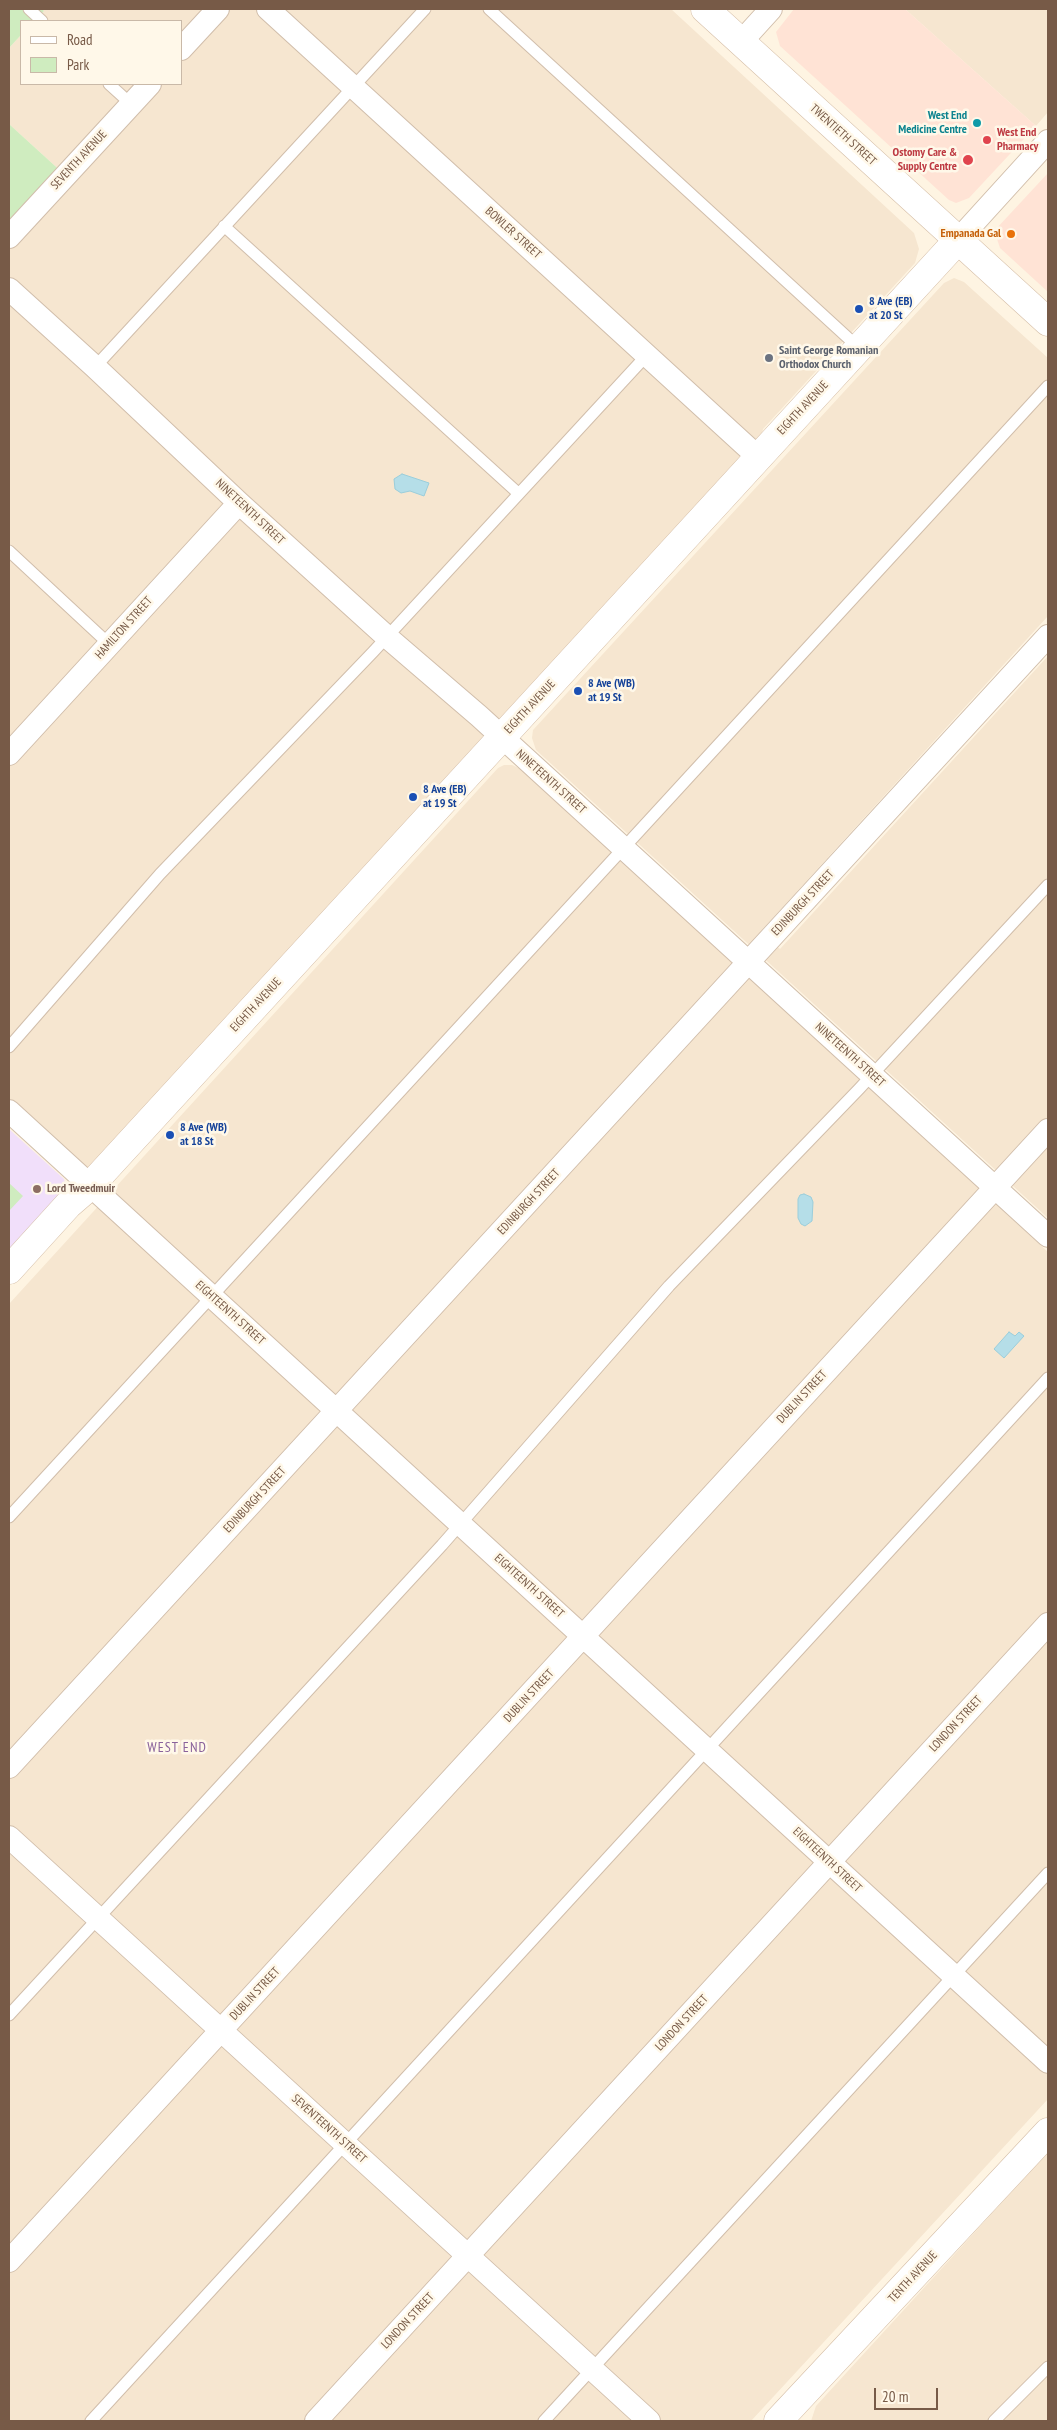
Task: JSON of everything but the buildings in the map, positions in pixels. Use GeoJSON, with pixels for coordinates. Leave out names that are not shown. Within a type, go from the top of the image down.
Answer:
{"type":"FeatureCollection","features":[{"type":"Feature","properties":{"kind":"street"},"geometry":{"type":"LineString","coordinates":[[182,48],[218,9]]}},
{"type":"Feature","properties":{"kind":"street","name":"BOWLER STREET"},"geometry":{"type":"LineString","coordinates":[[268,9],[758,457]]}},
{"type":"Feature","properties":{"kind":"street","name":"TWENTIETH STREET"},"geometry":{"type":"LineString","coordinates":[[705,9],[1048,322]]}},
{"type":"Feature","properties":{"kind":"street"},"geometry":{"type":"LineString","coordinates":[[741,42],[771,9]]}},
{"type":"Feature","properties":{"kind":"street","name":"SEVENTH AVENUE"},"geometry":{"type":"LineString","coordinates":[[9,237],[149,85]]}},
{"type":"Feature","properties":{"kind":"street","name":"EIGHTH AVENUE"},"geometry":{"type":"LineString","coordinates":[[9,1270],[68,1205],[90,1186],[758,457],[1042,151]]}},
{"type":"Feature","properties":{"kind":"street","name":"NINETEENTH STREET"},"geometry":{"type":"LineString","coordinates":[[9,290],[95,367],[239,503],[387,637],[502,737],[1048,1236]]}},
{"type":"Feature","properties":{"kind":"street","name":"HAMILTON STREET"},"geometry":{"type":"LineString","coordinates":[[9,754],[239,503]]}},
{"type":"Feature","properties":{"kind":"street","name":"EDINBURGH STREET"},"geometry":{"type":"LineString","coordinates":[[9,1768],[1048,636]]}},
{"type":"Feature","properties":{"kind":"street","name":"EIGHTEENTH STREET"},"geometry":{"type":"LineString","coordinates":[[9,1111],[1048,2062]]}},
{"type":"Feature","properties":{"kind":"street","name":"DUBLIN STREET"},"geometry":{"type":"LineString","coordinates":[[9,2261],[1048,1130]]}},
{"type":"Feature","properties":{"kind":"street","name":"LONDON STREET"},"geometry":{"type":"LineString","coordinates":[[316,2421],[1048,1624]]}},
{"type":"Feature","properties":{"kind":"street","name":"SEVENTEENTH STREET"},"geometry":{"type":"LineString","coordinates":[[9,1836],[649,2421]]}},
{"type":"Feature","properties":{"kind":"street","name":"TENTH AVENUE"},"geometry":{"type":"LineString","coordinates":[[778,2421],[1048,2132]]}},
{"type":"Feature","properties":{"kind":"lane"},"geometry":{"type":"LineString","coordinates":[[29,9],[41,20]]}},
{"type":"Feature","properties":{"kind":"lane"},"geometry":{"type":"LineString","coordinates":[[95,367],[425,9]]}},
{"type":"Feature","properties":{"kind":"lane"},"geometry":{"type":"LineString","coordinates":[[489,9],[859,348]]}},
{"type":"Feature","properties":{"kind":"lane"},"geometry":{"type":"LineString","coordinates":[[110,85],[131,104]]}},
{"type":"Feature","properties":{"kind":"lane"},"geometry":{"type":"LineString","coordinates":[[224,226],[518,494]]}},
{"type":"Feature","properties":{"kind":"lane"},"geometry":{"type":"LineString","coordinates":[[9,1047],[160,874],[387,637],[646,356]]}},
{"type":"Feature","properties":{"kind":"lane"},"geometry":{"type":"LineString","coordinates":[[9,1517],[1048,386]]}},
{"type":"Feature","properties":{"kind":"lane"},"geometry":{"type":"LineString","coordinates":[[9,551],[109,644]]}},
{"type":"Feature","properties":{"kind":"lane"},"geometry":{"type":"LineString","coordinates":[[9,2014],[460,1523],[669,1286],[872,1075],[1048,885]]}},
{"type":"Feature","properties":{"kind":"lane"},"geometry":{"type":"LineString","coordinates":[[91,2421],[1048,1378]]}},
{"type":"Feature","properties":{"kind":"lane"},"geometry":{"type":"LineString","coordinates":[[544,2421],[1048,1873]]}},
{"type":"Feature","properties":{"kind":"lane"},"geometry":{"type":"LineString","coordinates":[[994,2421],[1048,2367]]}},
{"type":"Feature","properties":{"kind":"shaded area"},"geometry":{"type":"Polygon","coordinates":[[[42,9],[671,9],[914,233],[919,249],[915,263],[763,429],[757,457],[90,1186],[9,1111],[9,237],[65,175],[9,124],[9,48],[20,36],[20,85],[182,85],[182,20],[35,20],[44,11],[42,9]]]}},
{"type":"Feature","properties":{"kind":"shaded area"},"geometry":{"type":"Polygon","coordinates":[[[794,9],[905,9],[1036,126],[969,198],[956,203],[949,200],[780,46],[776,32],[794,9]]]}},
{"type":"Feature","properties":{"kind":"shaded area"},"geometry":{"type":"Polygon","coordinates":[[[905,9],[1048,9],[1048,112],[1036,126],[905,9]]]}},
{"type":"Feature","properties":{"kind":"shaded area"},"geometry":{"type":"Polygon","coordinates":[[[1048,173],[1048,292],[1000,248],[995,233],[996,229],[1048,173]]]}},
{"type":"Feature","properties":{"kind":"shaded area"},"geometry":{"type":"Polygon","coordinates":[[[954,278],[964,282],[1048,358],[1048,616],[760,932],[780,949],[1048,656],[1048,1218],[536,750],[532,738],[533,730],[944,283],[954,278]]]}},
{"type":"Feature","properties":{"kind":"shaded area"},"geometry":{"type":"Polygon","coordinates":[[[504,765],[512,765],[521,769],[1048,1252],[1048,2099],[751,2421],[9,2421],[9,1304],[498,768],[504,765]]]}},
{"type":"Feature","properties":{"kind":"shaded area","name":"Lord Tweedmuir"},"geometry":{"type":"Polygon","coordinates":[[[9,1129],[64,1179],[66,1192],[9,1250],[9,1129]]]}},
{"type":"Feature","properties":{"kind":"shaded area"},"geometry":{"type":"Polygon","coordinates":[[[1048,2152],[1048,2421],[811,2421],[816,2406],[1048,2152]]]}},
{"type":"Feature","properties":{"kind":"green space"},"geometry":{"type":"Polygon","coordinates":[[[9,9],[42,9],[44,11],[35,20],[20,20],[20,36],[9,48],[9,9]]]}},
{"type":"Feature","properties":{"kind":"green space"},"geometry":{"type":"Polygon","coordinates":[[[9,124],[65,175],[9,237],[9,124]]]}},
{"type":"Feature","properties":{"kind":"green space"},"geometry":{"type":"Polygon","coordinates":[[[9,1183],[23,1196],[9,1211],[9,1183]]]}},
{"type":"Feature","properties":{"kind":"water"},"geometry":{"type":"Polygon","coordinates":[[[402,474],[429,483],[424,496],[410,491],[401,493],[395,489],[394,479],[402,474]]]}},
{"type":"Feature","properties":{"kind":"water"},"geometry":{"type":"Polygon","coordinates":[[[804,1194],[811,1197],[813,1202],[812,1221],[805,1226],[801,1224],[798,1218],[798,1199],[800,1195],[804,1194]]]}},
{"type":"Feature","properties":{"kind":"water"},"geometry":{"type":"Polygon","coordinates":[[[1009,1332],[1015,1336],[1019,1332],[1024,1336],[1004,1358],[994,1349],[1009,1332]]]}},
{"type":"Feature","properties":{"kind":"place","name":"West End Medicine Centre"},"geometry":{"type":"Point","coordinates":[977,123]}},
{"type":"Feature","properties":{"kind":"place","name":"West End Pharmacy"},"geometry":{"type":"Point","coordinates":[987,140]}},
{"type":"Feature","properties":{"kind":"place","name":"Ostomy Care & Supply Centre"},"geometry":{"type":"Point","coordinates":[968,160]}},
{"type":"Feature","properties":{"kind":"place","name":"Empanada Gal"},"geometry":{"type":"Point","coordinates":[1011,234]}},
{"type":"Feature","properties":{"kind":"place","name":"8 Ave (EB) at 20 St"},"geometry":{"type":"Point","coordinates":[859,309]}},
{"type":"Feature","properties":{"kind":"place","name":"Saint George Romanian Orthodox Church"},"geometry":{"type":"Point","coordinates":[769,358]}},
{"type":"Feature","properties":{"kind":"place","name":"8 Ave (WB) at 19 St"},"geometry":{"type":"Point","coordinates":[578,691]}},
{"type":"Feature","properties":{"kind":"place","name":"8 Ave (EB) at 19 St"},"geometry":{"type":"Point","coordinates":[413,797]}},
{"type":"Feature","properties":{"kind":"place","name":"8 Ave (WB) at 18 St"},"geometry":{"type":"Point","coordinates":[170,1135]}},
{"type":"Feature","properties":{"kind":"place","name":"Lord Tweedmuir"},"geometry":{"type":"Point","coordinates":[37,1189]}},
{"type":"Feature","properties":{"kind":"district","name":"WEST END"},"geometry":{"type":"Point","coordinates":[177,1748]}}]}
